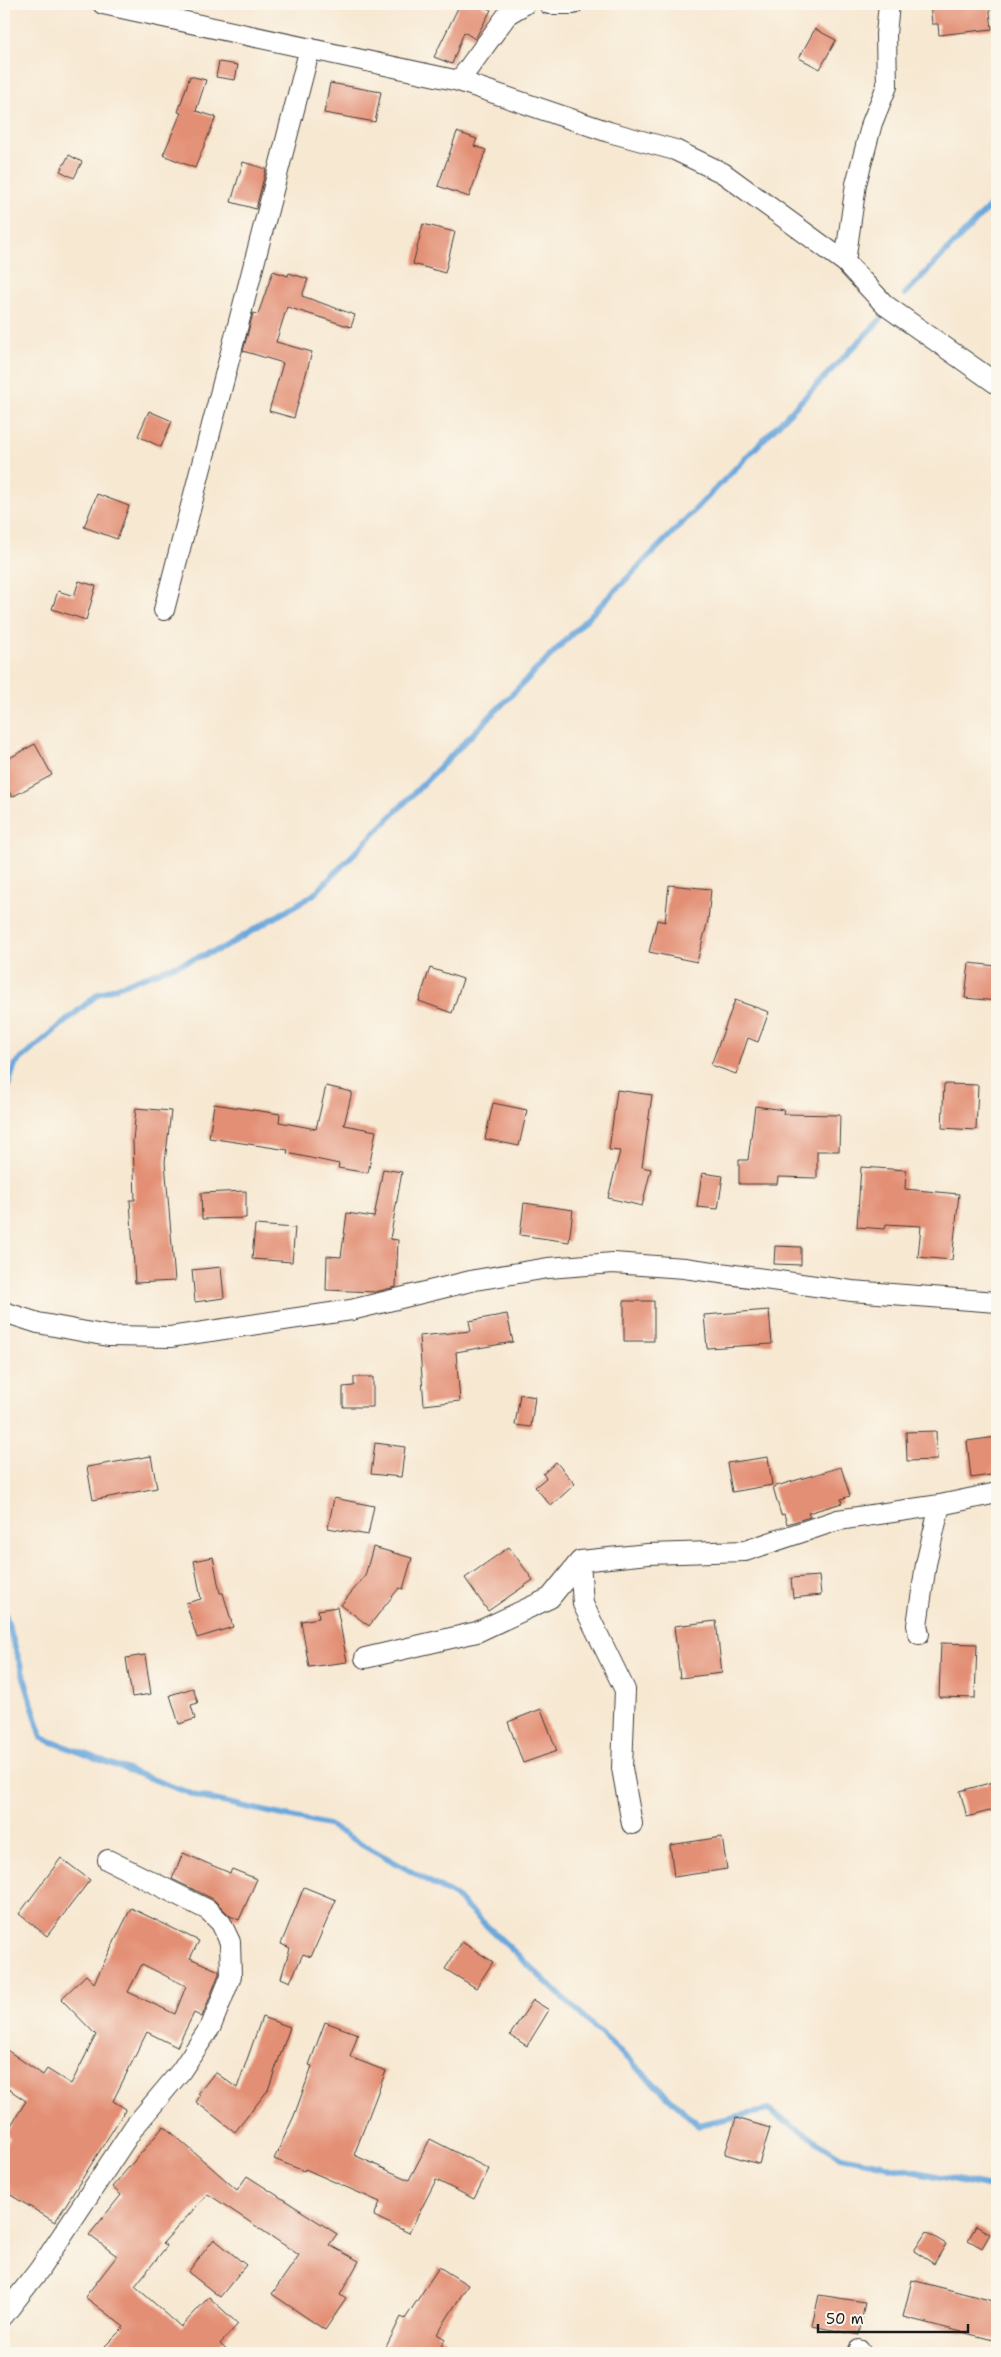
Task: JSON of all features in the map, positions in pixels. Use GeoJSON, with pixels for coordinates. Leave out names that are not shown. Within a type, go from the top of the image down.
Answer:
{"type":"FeatureCollection","features":[{"type":"Feature","properties":{"kind":"street"},"geometry":{"type":"LineString","coordinates":[[459,81],[508,14],[525,4]]}},
{"type":"Feature","properties":{"kind":"street"},"geometry":{"type":"LineString","coordinates":[[549,4],[573,4]]}},
{"type":"Feature","properties":{"kind":"street"},"geometry":{"type":"LineString","coordinates":[[845,262],[856,184],[872,123],[887,86],[886,34],[889,4]]}},
{"type":"Feature","properties":{"kind":"street"},"geometry":{"type":"LineString","coordinates":[[111,5],[459,81],[609,132],[675,150],[722,173],[845,262],[886,304],[997,384]]}},
{"type":"Feature","properties":{"kind":"street"},"geometry":{"type":"LineString","coordinates":[[164,610],[310,48]]}},
{"type":"Feature","properties":{"kind":"street"},"geometry":{"type":"LineString","coordinates":[[4,1312],[38,1323],[108,1336],[170,1337],[351,1310],[484,1278],[548,1268],[613,1263],[684,1268],[852,1291],[997,1302]]}},
{"type":"Feature","properties":{"kind":"street"},"geometry":{"type":"LineString","coordinates":[[364,1658],[477,1632],[550,1598],[580,1561],[648,1554],[745,1551],[838,1520],[940,1505],[997,1493]]}},
{"type":"Feature","properties":{"kind":"street"},"geometry":{"type":"LineString","coordinates":[[919,1634],[917,1625],[926,1564],[940,1505]]}},
{"type":"Feature","properties":{"kind":"street"},"geometry":{"type":"LineString","coordinates":[[580,1561],[583,1604],[625,1690],[622,1768],[632,1824]]}},
{"type":"Feature","properties":{"kind":"street"},"geometry":{"type":"LineString","coordinates":[[4,2315],[39,2270],[134,2127],[181,2071],[211,2026],[231,1976],[230,1942],[221,1923],[208,1910],[108,1860]]}},
{"type":"Feature","properties":{"kind":"building"},"geometry":{"type":"Polygon","coordinates":[[[460,4],[479,4],[491,10],[475,39],[464,32],[452,64],[434,57],[460,4]]]}},
{"type":"Feature","properties":{"kind":"building"},"geometry":{"type":"Polygon","coordinates":[[[930,4],[989,4],[992,29],[939,35],[938,24],[932,24],[930,4]]]}},
{"type":"Feature","properties":{"kind":"building"},"geometry":{"type":"Polygon","coordinates":[[[815,29],[836,40],[820,69],[799,58],[815,29]]]}},
{"type":"Feature","properties":{"kind":"building"},"geometry":{"type":"Polygon","coordinates":[[[219,62],[238,65],[235,80],[216,77],[219,62]]]}},
{"type":"Feature","properties":{"kind":"building"},"geometry":{"type":"Polygon","coordinates":[[[190,76],[206,80],[196,111],[216,117],[195,168],[163,155],[181,113],[178,112],[190,76]]]}},
{"type":"Feature","properties":{"kind":"building"},"geometry":{"type":"Polygon","coordinates":[[[330,83],[381,92],[375,122],[324,113],[330,83]]]}},
{"type":"Feature","properties":{"kind":"building"},"geometry":{"type":"Polygon","coordinates":[[[457,132],[477,139],[474,146],[486,150],[469,197],[438,186],[457,132]]]}},
{"type":"Feature","properties":{"kind":"building"},"geometry":{"type":"Polygon","coordinates":[[[69,155],[82,162],[74,178],[60,171],[69,155]]]}},
{"type":"Feature","properties":{"kind":"building"},"geometry":{"type":"Polygon","coordinates":[[[243,162],[266,169],[256,209],[231,202],[243,162]]]}},
{"type":"Feature","properties":{"kind":"building"},"geometry":{"type":"Polygon","coordinates":[[[423,224],[455,232],[445,273],[413,264],[423,224]]]}},
{"type":"Feature","properties":{"kind":"building"},"geometry":{"type":"Polygon","coordinates":[[[273,271],[288,276],[289,273],[308,279],[302,296],[355,315],[351,327],[287,307],[276,342],[312,352],[294,418],[269,411],[283,363],[243,351],[253,313],[258,314],[273,271]]]}},
{"type":"Feature","properties":{"kind":"building"},"geometry":{"type":"Polygon","coordinates":[[[149,411],[172,421],[161,447],[138,436],[149,411]]]}},
{"type":"Feature","properties":{"kind":"building"},"geometry":{"type":"Polygon","coordinates":[[[97,494],[129,506],[117,539],[84,527],[97,494]]]}},
{"type":"Feature","properties":{"kind":"building"},"geometry":{"type":"Polygon","coordinates":[[[79,581],[96,586],[86,620],[52,609],[58,591],[74,596],[79,581]]]}},
{"type":"Feature","properties":{"kind":"building"},"geometry":{"type":"Polygon","coordinates":[[[35,744],[52,775],[12,797],[4,782],[4,761],[35,744]]]}},
{"type":"Feature","properties":{"kind":"building"},"geometry":{"type":"Polygon","coordinates":[[[669,885],[711,889],[708,920],[697,962],[649,952],[657,920],[665,922],[669,885]]]}},
{"type":"Feature","properties":{"kind":"building"},"geometry":{"type":"Polygon","coordinates":[[[969,963],[997,966],[997,1001],[965,998],[969,963]]]}},
{"type":"Feature","properties":{"kind":"building"},"geometry":{"type":"Polygon","coordinates":[[[430,968],[463,979],[452,1013],[419,1001],[430,968]]]}},
{"type":"Feature","properties":{"kind":"building"},"geometry":{"type":"Polygon","coordinates":[[[735,1000],[769,1012],[758,1042],[748,1038],[736,1074],[711,1065],[735,1000]]]}},
{"type":"Feature","properties":{"kind":"building"},"geometry":{"type":"Polygon","coordinates":[[[944,1084],[978,1085],[976,1130],[942,1128],[944,1084]]]}},
{"type":"Feature","properties":{"kind":"building"},"geometry":{"type":"Polygon","coordinates":[[[326,1086],[352,1092],[344,1125],[376,1131],[368,1173],[338,1168],[339,1164],[287,1153],[288,1150],[209,1138],[214,1104],[280,1114],[279,1122],[316,1129],[326,1086]]]}},
{"type":"Feature","properties":{"kind":"building"},"geometry":{"type":"Polygon","coordinates":[[[617,1090],[652,1095],[642,1167],[651,1169],[642,1206],[608,1198],[620,1151],[609,1150],[617,1090]]]}},
{"type":"Feature","properties":{"kind":"building"},"geometry":{"type":"Polygon","coordinates":[[[493,1103],[527,1110],[519,1146],[485,1139],[493,1103]]]}},
{"type":"Feature","properties":{"kind":"building"},"geometry":{"type":"Polygon","coordinates":[[[755,1106],[784,1110],[783,1114],[840,1115],[839,1151],[817,1151],[817,1178],[778,1177],[777,1184],[739,1184],[739,1160],[748,1160],[755,1106]]]}},
{"type":"Feature","properties":{"kind":"building"},"geometry":{"type":"Polygon","coordinates":[[[136,1108],[171,1111],[165,1162],[175,1281],[135,1283],[130,1200],[135,1200],[133,1141],[136,1108]]]}},
{"type":"Feature","properties":{"kind":"building"},"geometry":{"type":"Polygon","coordinates":[[[861,1167],[906,1170],[905,1189],[959,1194],[952,1260],[918,1257],[921,1226],[886,1224],[885,1229],[857,1227],[861,1167]]]}},
{"type":"Feature","properties":{"kind":"building"},"geometry":{"type":"Polygon","coordinates":[[[383,1169],[402,1172],[390,1239],[398,1240],[396,1287],[375,1292],[326,1290],[327,1256],[341,1257],[347,1213],[374,1217],[383,1169]]]}},
{"type":"Feature","properties":{"kind":"building"},"geometry":{"type":"Polygon","coordinates":[[[702,1173],[723,1176],[718,1209],[697,1207],[702,1173]]]}},
{"type":"Feature","properties":{"kind":"building"},"geometry":{"type":"Polygon","coordinates":[[[246,1191],[246,1218],[202,1219],[201,1193],[246,1191]]]}},
{"type":"Feature","properties":{"kind":"building"},"geometry":{"type":"Polygon","coordinates":[[[524,1203],[573,1210],[569,1242],[520,1235],[524,1203]]]}},
{"type":"Feature","properties":{"kind":"building"},"geometry":{"type":"Polygon","coordinates":[[[255,1225],[295,1228],[292,1262],[252,1259],[255,1225]]]}},
{"type":"Feature","properties":{"kind":"building"},"geometry":{"type":"Polygon","coordinates":[[[775,1246],[801,1247],[801,1265],[774,1264],[775,1246]]]}},
{"type":"Feature","properties":{"kind":"building"},"geometry":{"type":"Polygon","coordinates":[[[221,1267],[224,1298],[195,1302],[192,1270],[221,1267]]]}},
{"type":"Feature","properties":{"kind":"building"},"geometry":{"type":"Polygon","coordinates":[[[624,1301],[654,1301],[654,1341],[624,1341],[624,1301]]]}},
{"type":"Feature","properties":{"kind":"building"},"geometry":{"type":"Polygon","coordinates":[[[769,1310],[772,1344],[707,1348],[704,1315],[769,1310]]]}},
{"type":"Feature","properties":{"kind":"building"},"geometry":{"type":"Polygon","coordinates":[[[507,1314],[513,1342],[456,1352],[460,1401],[424,1405],[419,1336],[471,1331],[469,1321],[507,1314]]]}},
{"type":"Feature","properties":{"kind":"building"},"geometry":{"type":"Polygon","coordinates":[[[354,1377],[373,1377],[373,1407],[343,1407],[343,1387],[354,1386],[354,1377]]]}},
{"type":"Feature","properties":{"kind":"building"},"geometry":{"type":"Polygon","coordinates":[[[520,1394],[535,1397],[531,1427],[515,1425],[520,1394]]]}},
{"type":"Feature","properties":{"kind":"building"},"geometry":{"type":"Polygon","coordinates":[[[936,1431],[937,1460],[907,1461],[906,1432],[936,1431]]]}},
{"type":"Feature","properties":{"kind":"building"},"geometry":{"type":"Polygon","coordinates":[[[997,1437],[997,1474],[971,1478],[967,1441],[997,1437]]]}},
{"type":"Feature","properties":{"kind":"building"},"geometry":{"type":"Polygon","coordinates":[[[375,1443],[405,1447],[401,1477],[371,1474],[375,1443]]]}},
{"type":"Feature","properties":{"kind":"building"},"geometry":{"type":"Polygon","coordinates":[[[151,1456],[157,1488],[93,1500],[87,1467],[151,1456]]]}},
{"type":"Feature","properties":{"kind":"building"},"geometry":{"type":"Polygon","coordinates":[[[768,1457],[772,1485],[732,1492],[727,1463],[768,1457]]]}},
{"type":"Feature","properties":{"kind":"building"},"geometry":{"type":"Polygon","coordinates":[[[556,1462],[575,1484],[551,1506],[535,1487],[546,1478],[543,1474],[556,1462]]]}},
{"type":"Feature","properties":{"kind":"building"},"geometry":{"type":"Polygon","coordinates":[[[841,1467],[850,1496],[841,1499],[842,1503],[808,1513],[810,1517],[787,1524],[784,1514],[781,1515],[773,1487],[841,1467]]]}},
{"type":"Feature","properties":{"kind":"building"},"geometry":{"type":"Polygon","coordinates":[[[334,1498],[374,1506],[368,1535],[328,1528],[334,1498]]]}},
{"type":"Feature","properties":{"kind":"building"},"geometry":{"type":"Polygon","coordinates":[[[373,1547],[412,1558],[403,1589],[399,1588],[369,1626],[341,1605],[365,1576],[373,1547]]]}},
{"type":"Feature","properties":{"kind":"building"},"geometry":{"type":"Polygon","coordinates":[[[509,1547],[533,1580],[488,1611],[465,1578],[509,1547]]]}},
{"type":"Feature","properties":{"kind":"building"},"geometry":{"type":"Polygon","coordinates":[[[213,1557],[220,1593],[223,1593],[233,1627],[197,1638],[186,1603],[201,1599],[194,1561],[213,1557]]]}},
{"type":"Feature","properties":{"kind":"building"},"geometry":{"type":"Polygon","coordinates":[[[819,1576],[821,1595],[793,1598],[791,1578],[819,1576]]]}},
{"type":"Feature","properties":{"kind":"building"},"geometry":{"type":"Polygon","coordinates":[[[337,1607],[347,1662],[309,1667],[301,1621],[319,1618],[318,1610],[337,1607]]]}},
{"type":"Feature","properties":{"kind":"building"},"geometry":{"type":"Polygon","coordinates":[[[716,1621],[722,1673],[680,1678],[674,1626],[716,1621]]]}},
{"type":"Feature","properties":{"kind":"building"},"geometry":{"type":"Polygon","coordinates":[[[941,1643],[977,1644],[975,1698],[939,1697],[941,1643]]]}},
{"type":"Feature","properties":{"kind":"building"},"geometry":{"type":"Polygon","coordinates":[[[145,1655],[151,1694],[132,1697],[126,1658],[145,1655]]]}},
{"type":"Feature","properties":{"kind":"building"},"geometry":{"type":"Polygon","coordinates":[[[193,1688],[198,1703],[191,1705],[195,1719],[179,1724],[170,1695],[193,1688]]]}},
{"type":"Feature","properties":{"kind":"building"},"geometry":{"type":"Polygon","coordinates":[[[541,1709],[557,1751],[523,1763],[508,1722],[541,1709]]]}},
{"type":"Feature","properties":{"kind":"building"},"geometry":{"type":"Polygon","coordinates":[[[997,1781],[997,1809],[967,1817],[960,1791],[997,1781]]]}},
{"type":"Feature","properties":{"kind":"building"},"geometry":{"type":"Polygon","coordinates":[[[722,1837],[727,1869],[674,1877],[670,1845],[722,1837]]]}},
{"type":"Feature","properties":{"kind":"building"},"geometry":{"type":"Polygon","coordinates":[[[183,1853],[230,1873],[232,1869],[257,1879],[239,1920],[230,1916],[213,1899],[172,1879],[183,1853]]]}},
{"type":"Feature","properties":{"kind":"building"},"geometry":{"type":"Polygon","coordinates":[[[61,1858],[90,1880],[47,1936],[19,1914],[61,1858]]]}},
{"type":"Feature","properties":{"kind":"building"},"geometry":{"type":"Polygon","coordinates":[[[304,1887],[336,1900],[311,1957],[303,1954],[290,1982],[281,1978],[290,1948],[281,1944],[304,1887]]]}},
{"type":"Feature","properties":{"kind":"building"},"geometry":{"type":"Polygon","coordinates":[[[131,1908],[199,1941],[190,1958],[219,1971],[202,2017],[194,2013],[177,2047],[147,2032],[113,2101],[126,2109],[55,2222],[4,2191],[4,2149],[10,2138],[5,2135],[26,2101],[4,2086],[4,2048],[43,2075],[47,2069],[71,2084],[96,2035],[61,1999],[86,1975],[94,1983],[131,1908]],[[142,1964],[128,1992],[175,2014],[186,1986],[142,1964]]]}},
{"type":"Feature","properties":{"kind":"building"},"geometry":{"type":"Polygon","coordinates":[[[462,1942],[493,1962],[476,1988],[445,1969],[462,1942]]]}},
{"type":"Feature","properties":{"kind":"building"},"geometry":{"type":"Polygon","coordinates":[[[533,2000],[549,2010],[527,2046],[510,2035],[533,2000]]]}},
{"type":"Feature","properties":{"kind":"building"},"geometry":{"type":"Polygon","coordinates":[[[262,2017],[290,2027],[268,2090],[235,2132],[196,2102],[200,2096],[198,2094],[215,2072],[237,2088],[262,2017]]]}},
{"type":"Feature","properties":{"kind":"building"},"geometry":{"type":"Polygon","coordinates":[[[325,2022],[358,2034],[350,2057],[386,2071],[354,2155],[409,2180],[430,2139],[489,2169],[474,2199],[436,2180],[409,2233],[374,2216],[380,2202],[305,2169],[304,2171],[274,2159],[294,2116],[312,2066],[309,2065],[325,2022]]]}},
{"type":"Feature","properties":{"kind":"building"},"geometry":{"type":"Polygon","coordinates":[[[736,2118],[770,2128],[759,2164],[725,2154],[736,2118]]]}},
{"type":"Feature","properties":{"kind":"building"},"geometry":{"type":"Polygon","coordinates":[[[164,2126],[237,2190],[247,2176],[337,2234],[329,2245],[359,2261],[340,2295],[346,2299],[325,2330],[272,2294],[299,2255],[208,2194],[163,2243],[167,2246],[135,2286],[181,2327],[209,2297],[238,2324],[220,2344],[230,2353],[98,2353],[124,2327],[85,2297],[117,2256],[89,2235],[121,2195],[112,2187],[164,2126]]]}},
{"type":"Feature","properties":{"kind":"building"},"geometry":{"type":"Polygon","coordinates":[[[976,2226],[990,2234],[982,2248],[968,2240],[976,2226]]]}},
{"type":"Feature","properties":{"kind":"building"},"geometry":{"type":"Polygon","coordinates":[[[926,2232],[946,2244],[934,2264],[914,2251],[926,2232]]]}},
{"type":"Feature","properties":{"kind":"building"},"geometry":{"type":"Polygon","coordinates":[[[214,2239],[246,2265],[220,2297],[188,2272],[214,2239]]]}},
{"type":"Feature","properties":{"kind":"building"},"geometry":{"type":"Polygon","coordinates":[[[439,2267],[468,2285],[437,2334],[445,2339],[438,2353],[383,2353],[401,2317],[405,2319],[439,2267]]]}},
{"type":"Feature","properties":{"kind":"building"},"geometry":{"type":"Polygon","coordinates":[[[912,2280],[997,2302],[997,2341],[903,2317],[912,2280]]]}},
{"type":"Feature","properties":{"kind":"building"},"geometry":{"type":"Polygon","coordinates":[[[819,2295],[865,2302],[859,2335],[812,2326],[819,2295]]]}},
{"type":"Feature","properties":{"kind":"waterway"},"geometry":{"type":"LineString","coordinates":[[905,294],[997,199]]}},
{"type":"Feature","properties":{"kind":"waterway"},"geometry":{"type":"LineString","coordinates":[[4,1098],[15,1064],[98,994],[223,948],[313,895],[692,513],[880,320]]}},
{"type":"Feature","properties":{"kind":"waterway"},"geometry":{"type":"LineString","coordinates":[[4,1610],[42,1738],[200,1797],[328,1825],[455,1896],[698,2125],[768,2110],[841,2157],[997,2188]]}}]}
